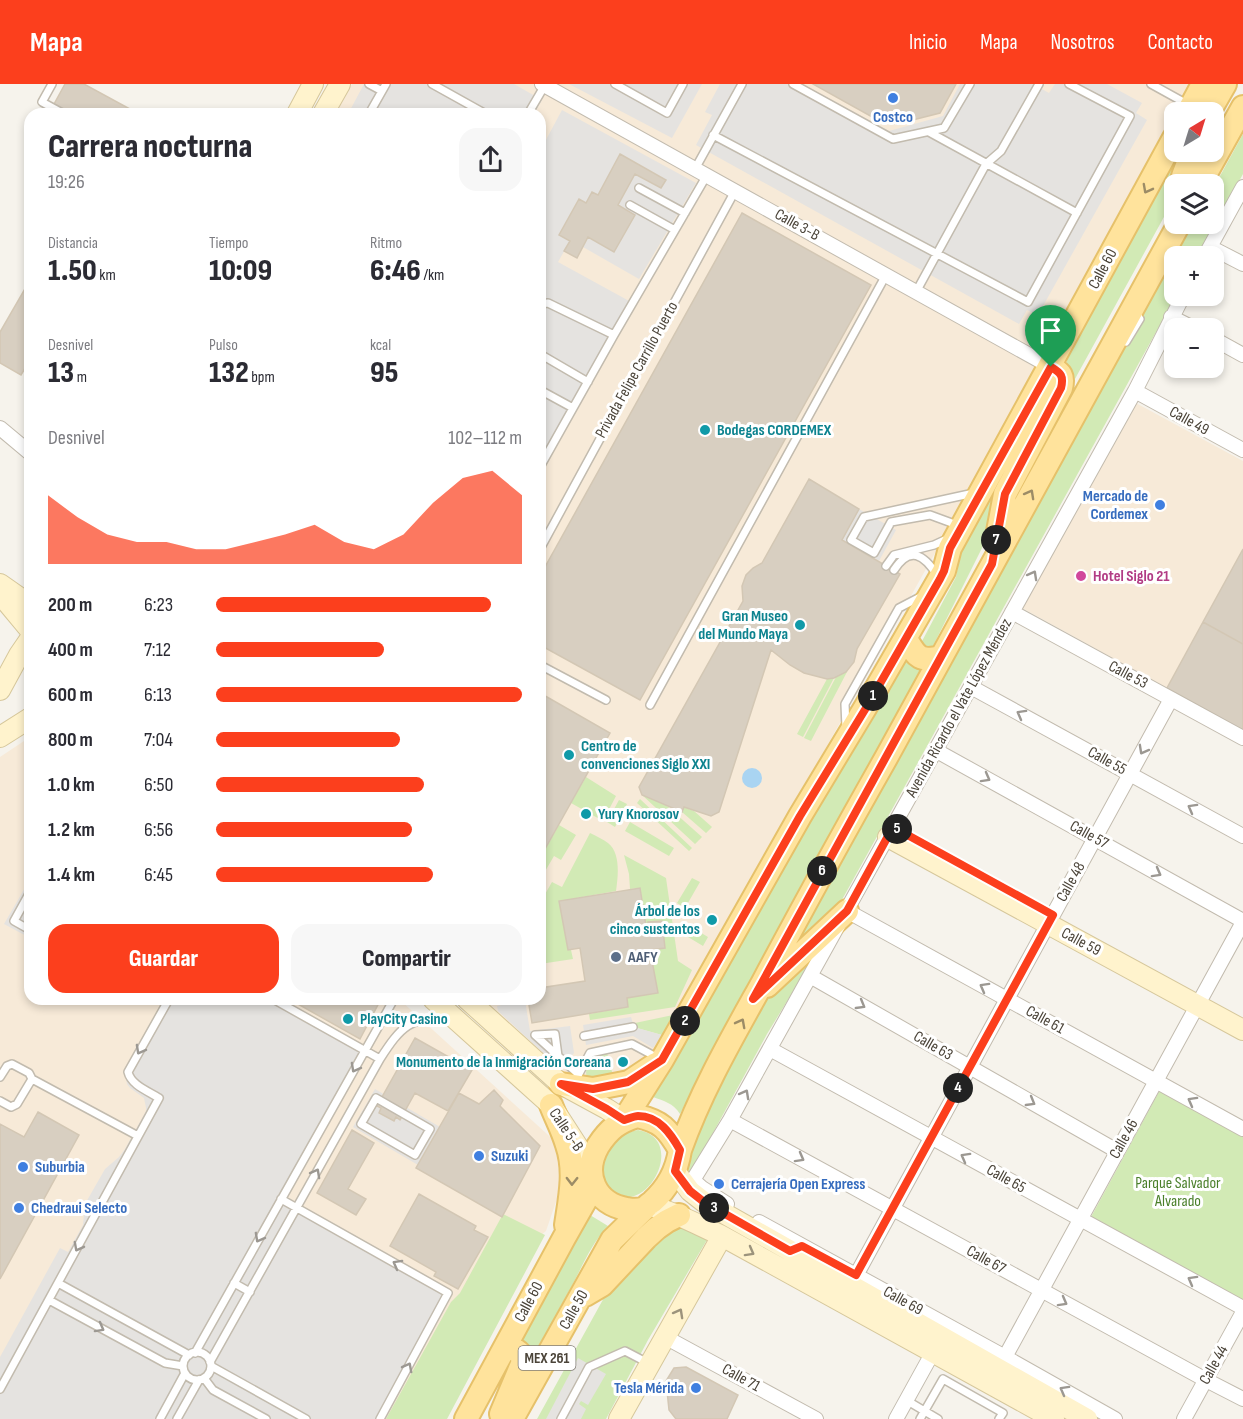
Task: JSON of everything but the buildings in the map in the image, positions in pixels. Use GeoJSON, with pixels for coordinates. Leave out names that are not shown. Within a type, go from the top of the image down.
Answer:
{"type":"FeatureCollection","features":[{"type":"Feature","properties":{"kind":"main road"},"geometry":{"type":"LineString","coordinates":[[1198,102],[1203,84]]}},
{"type":"Feature","properties":{"kind":"main road"},"geometry":{"type":"LineString","coordinates":[[1205,102],[1225,84]]}},
{"type":"Feature","properties":{"kind":"main road"},"geometry":{"type":"LineString","coordinates":[[1206,174],[1243,107]]}},
{"type":"Feature","properties":{"kind":"main road","name":"Calle 60"},"geometry":{"type":"LineString","coordinates":[[624,1120],[662,1060],[800,816],[937,584],[944,571],[950,548],[1164,157]]}},
{"type":"Feature","properties":{"kind":"main road"},"geometry":{"type":"LineString","coordinates":[[683,1158],[666,1128],[657,1122],[637,1116],[624,1120],[612,1128],[604,1138],[593,1156],[592,1176],[600,1195],[616,1207],[632,1210],[647,1207],[660,1195],[683,1158],[699,1102],[753,999],[1173,234]]}},
{"type":"Feature","properties":{"kind":"main road"},"geometry":{"type":"LineString","coordinates":[[992,564],[1005,494],[1061,388],[1062,376],[1051,367]]}},
{"type":"Feature","properties":{"kind":"main road"},"geometry":{"type":"LineString","coordinates":[[906,639],[916,656],[929,660],[941,657]]}},
{"type":"Feature","properties":{"kind":"main road"},"geometry":{"type":"LineString","coordinates":[[753,999],[847,911]]}},
{"type":"Feature","properties":{"kind":"main road"},"geometry":{"type":"LineString","coordinates":[[570,1082],[593,1089],[628,1082],[662,1060]]}},
{"type":"Feature","properties":{"kind":"main road"},"geometry":{"type":"LineString","coordinates":[[551,1105],[568,1146],[572,1172],[572,1188],[564,1238]]}},
{"type":"Feature","properties":{"kind":"main road","name":"Calle 60"},"geometry":{"type":"LineString","coordinates":[[468,1417],[564,1238],[592,1176]]}},
{"type":"Feature","properties":{"kind":"main road","name":"Calle 50"},"geometry":{"type":"LineString","coordinates":[[512,1419],[612,1240],[647,1207]]}},
{"type":"Feature","properties":{"kind":"main road"},"geometry":{"type":"LineString","coordinates":[[581,1297],[602,1285],[646,1238],[667,1221],[679,1215]]}},
{"type":"Feature","properties":{"kind":"main road"},"geometry":{"type":"LineString","coordinates":[[501,1419],[500,1413],[523,1358],[520,1352],[507,1345]]}},
{"type":"Feature","properties":{"kind":"street"},"geometry":{"type":"LineString","coordinates":[[300,108],[312,84],[332,98]]}},
{"type":"Feature","properties":{"kind":"street","name":"Calle 3-B"},"geometry":{"type":"LineString","coordinates":[[544,85],[1051,367]]}},
{"type":"Feature","properties":{"kind":"street"},"geometry":{"type":"LineString","coordinates":[[1210,246],[1243,187]]}},
{"type":"Feature","properties":{"kind":"street"},"geometry":{"type":"LineString","coordinates":[[1224,258],[1243,264]]}},
{"type":"Feature","properties":{"kind":"street","name":"Avenida Ricardo el Vate López Méndez"},"geometry":{"type":"LineString","coordinates":[[683,1158],[730,1120],[1135,392],[1177,306]]}},
{"type":"Feature","properties":{"kind":"street"},"geometry":{"type":"LineString","coordinates":[[1224,345],[1243,355]]}},
{"type":"Feature","properties":{"kind":"street","name":"Calle 49"},"geometry":{"type":"LineString","coordinates":[[1135,392],[1243,450]]}},
{"type":"Feature","properties":{"kind":"street"},"geometry":{"type":"LineString","coordinates":[[0,428],[24,448]]}},
{"type":"Feature","properties":{"kind":"street"},"geometry":{"type":"LineString","coordinates":[[0,584],[24,601]]}},
{"type":"Feature","properties":{"kind":"street"},"geometry":{"type":"LineString","coordinates":[[0,594],[24,623]]}},
{"type":"Feature","properties":{"kind":"street","name":"Calle 53"},"geometry":{"type":"LineString","coordinates":[[1012,612],[1243,738]]}},
{"type":"Feature","properties":{"kind":"street"},"geometry":{"type":"LineString","coordinates":[[0,690],[24,648]]}},
{"type":"Feature","properties":{"kind":"street","name":"Calle 55"},"geometry":{"type":"LineString","coordinates":[[971,687],[1243,836]]}},
{"type":"Feature","properties":{"kind":"street","name":"Calle 48"},"geometry":{"type":"LineString","coordinates":[[853,1281],[1171,699]]}},
{"type":"Feature","properties":{"kind":"street"},"geometry":{"type":"LineString","coordinates":[[0,737],[24,722]]}},
{"type":"Feature","properties":{"kind":"street","name":"Calle 57"},"geometry":{"type":"LineString","coordinates":[[935,750],[1243,921]]}},
{"type":"Feature","properties":{"kind":"street","name":"Calle 59"},"geometry":{"type":"LineString","coordinates":[[890,832],[1199,1000],[1243,1019]]}},
{"type":"Feature","properties":{"kind":"street","name":"Calle 61"},"geometry":{"type":"LineString","coordinates":[[847,911],[1243,1129]]}},
{"type":"Feature","properties":{"kind":"street","name":"Calle 46"},"geometry":{"type":"LineString","coordinates":[[1005,1357],[1243,921]]}},
{"type":"Feature","properties":{"kind":"street","name":"Calle 63"},"geometry":{"type":"LineString","coordinates":[[810,976],[1118,1151]]}},
{"type":"Feature","properties":{"kind":"street","name":"Calle 59"},"geometry":{"type":"LineString","coordinates":[[1199,1000],[1243,1029]]}},
{"type":"Feature","properties":{"kind":"street","name":"Calle 5-B"},"geometry":{"type":"LineString","coordinates":[[440,1005],[551,1105],[592,1176]]}},
{"type":"Feature","properties":{"kind":"street","name":"Calle 5-B"},"geometry":{"type":"LineString","coordinates":[[475,1005],[570,1082],[624,1120]]}},
{"type":"Feature","properties":{"kind":"street","name":"Calle 65"},"geometry":{"type":"LineString","coordinates":[[770,1049],[1243,1310]]}},
{"type":"Feature","properties":{"kind":"street","name":"Calle 67"},"geometry":{"type":"LineString","coordinates":[[730,1120],[1243,1399]]}},
{"type":"Feature","properties":{"kind":"street","name":"Calle 69"},"geometry":{"type":"LineString","coordinates":[[683,1158],[690,1191],[704,1202],[796,1248],[1087,1419]]}},
{"type":"Feature","properties":{"kind":"street","name":"Calle 69"},"geometry":{"type":"LineString","coordinates":[[647,1207],[679,1215],[722,1236],[933,1352],[971,1384],[1029,1413],[1054,1419]]}},
{"type":"Feature","properties":{"kind":"street"},"geometry":{"type":"LineString","coordinates":[[619,1419],[722,1236]]}},
{"type":"Feature","properties":{"kind":"street","name":"Calle 69"},"geometry":{"type":"LineString","coordinates":[[853,1281],[1005,1357],[1115,1419]]}},
{"type":"Feature","properties":{"kind":"street","name":"Calle 44"},"geometry":{"type":"LineString","coordinates":[[1184,1419],[1243,1310]]}},
{"type":"Feature","properties":{"kind":"street","name":"Calle 71"},"geometry":{"type":"LineString","coordinates":[[665,1337],[793,1413],[816,1419]]}},
{"type":"Feature","properties":{"kind":"street"},"geometry":{"type":"LineString","coordinates":[[896,1419],[933,1352]]}},
{"type":"Feature","properties":{"kind":"lane"},"geometry":{"type":"LineString","coordinates":[[52,84],[42,102],[53,108]]}},
{"type":"Feature","properties":{"kind":"lane"},"geometry":{"type":"LineString","coordinates":[[369,84],[383,88],[372,108]]}},
{"type":"Feature","properties":{"kind":"lane"},"geometry":{"type":"LineString","coordinates":[[432,84],[475,108]]}},
{"type":"Feature","properties":{"kind":"lane"},"geometry":{"type":"LineString","coordinates":[[615,84],[667,113],[683,84]]}},
{"type":"Feature","properties":{"kind":"lane"},"geometry":{"type":"LineString","coordinates":[[546,451],[685,213],[713,135],[742,84]]}},
{"type":"Feature","properties":{"kind":"lane"},"geometry":{"type":"LineString","coordinates":[[793,84],[892,139],[944,128],[970,84]]}},
{"type":"Feature","properties":{"kind":"lane"},"geometry":{"type":"LineString","coordinates":[[916,292],[986,164],[1001,151],[1039,84]]}},
{"type":"Feature","properties":{"kind":"lane"},"geometry":{"type":"LineString","coordinates":[[713,135],[1028,302],[1130,117],[1069,84]]}},
{"type":"Feature","properties":{"kind":"lane"},"geometry":{"type":"LineString","coordinates":[[1151,84],[1182,102]]}},
{"type":"Feature","properties":{"kind":"lane"},"geometry":{"type":"LineString","coordinates":[[531,108],[544,85]]}},
{"type":"Feature","properties":{"kind":"lane"},"geometry":{"type":"LineString","coordinates":[[928,132],[1077,213]]}},
{"type":"Feature","properties":{"kind":"lane"},"geometry":{"type":"LineString","coordinates":[[639,188],[685,213]]}},
{"type":"Feature","properties":{"kind":"lane","name":"Privada Felipe Carrillo Puerto"},"geometry":{"type":"LineString","coordinates":[[546,538],[735,191]]}},
{"type":"Feature","properties":{"kind":"lane"},"geometry":{"type":"LineString","coordinates":[[630,206],[675,230]]}},
{"type":"Feature","properties":{"kind":"lane"},"geometry":{"type":"LineString","coordinates":[[650,705],[886,275]]}},
{"type":"Feature","properties":{"kind":"lane"},"geometry":{"type":"LineString","coordinates":[[546,303],[614,335]]}},
{"type":"Feature","properties":{"kind":"lane"},"geometry":{"type":"LineString","coordinates":[[546,358],[588,382]]}},
{"type":"Feature","properties":{"kind":"lane"},"geometry":{"type":"LineString","coordinates":[[546,393],[573,408]]}},
{"type":"Feature","properties":{"kind":"lane"},"geometry":{"type":"LineString","coordinates":[[961,529],[930,514],[891,522],[874,553],[851,540],[864,517],[982,492]]}},
{"type":"Feature","properties":{"kind":"lane"},"geometry":{"type":"LineString","coordinates":[[886,566],[894,555],[934,546],[961,529]]}},
{"type":"Feature","properties":{"kind":"lane"},"geometry":{"type":"LineString","coordinates":[[846,740],[845,704],[899,608],[937,584],[926,560],[918,556],[905,558],[894,570]]}},
{"type":"Feature","properties":{"kind":"lane"},"geometry":{"type":"LineString","coordinates":[[546,668],[606,700]]}},
{"type":"Feature","properties":{"kind":"lane"},"geometry":{"type":"LineString","coordinates":[[24,903],[14,921],[24,927]]}},
{"type":"Feature","properties":{"kind":"lane"},"geometry":{"type":"LineString","coordinates":[[0,1389],[159,1098],[133,1082],[128,1072],[166,1005]]}},
{"type":"Feature","properties":{"kind":"lane"},"geometry":{"type":"LineString","coordinates":[[284,1005],[380,1059]]}},
{"type":"Feature","properties":{"kind":"lane"},"geometry":{"type":"LineString","coordinates":[[160,1419],[184,1370],[186,1358],[192,1354],[234,1283],[391,1005]]}},
{"type":"Feature","properties":{"kind":"lane"},"geometry":{"type":"LineString","coordinates":[[177,1419],[202,1379],[208,1375],[211,1364],[250,1292],[394,1036],[409,1023],[434,1018],[458,1022]]}},
{"type":"Feature","properties":{"kind":"lane"},"geometry":{"type":"LineString","coordinates":[[584,1036],[633,1027]]}},
{"type":"Feature","properties":{"kind":"lane"},"geometry":{"type":"LineString","coordinates":[[607,1032],[610,1048]]}},
{"type":"Feature","properties":{"kind":"lane"},"geometry":{"type":"LineString","coordinates":[[570,1082],[590,1053],[610,1048],[632,1044],[662,1060]]}},
{"type":"Feature","properties":{"kind":"lane"},"geometry":{"type":"LineString","coordinates":[[558,1056],[570,1082]]}},
{"type":"Feature","properties":{"kind":"lane"},"geometry":{"type":"LineString","coordinates":[[0,1077],[7,1066],[12,1064],[29,1073],[32,1079],[138,1136]]}},
{"type":"Feature","properties":{"kind":"lane"},"geometry":{"type":"LineString","coordinates":[[0,1101],[11,1107],[17,1104],[32,1079]]}},
{"type":"Feature","properties":{"kind":"lane"},"geometry":{"type":"LineString","coordinates":[[360,1094],[374,1102]]}},
{"type":"Feature","properties":{"kind":"lane"},"geometry":{"type":"LineString","coordinates":[[376,1098],[430,1129],[415,1155],[361,1124],[374,1102],[376,1098]]}},
{"type":"Feature","properties":{"kind":"lane"},"geometry":{"type":"LineString","coordinates":[[281,1199],[448,1293],[380,1419]]}},
{"type":"Feature","properties":{"kind":"lane"},"geometry":{"type":"LineString","coordinates":[[58,1283],[192,1354],[204,1354],[211,1364],[306,1419]]}},
{"type":"Feature","properties":{"kind":"lane"},"geometry":{"type":"LineString","coordinates":[[234,1283],[250,1292]]}},
{"type":"Feature","properties":{"kind":"lane"},"geometry":{"type":"LineString","coordinates":[[49,1300],[165,1363],[184,1370],[191,1379],[202,1379],[213,1390],[266,1419]]}},
{"type":"Feature","properties":{"kind":"lane"},"geometry":{"type":"LineString","coordinates":[[561,1419],[589,1367],[625,1351],[650,1364]]}},
{"type":"Feature","properties":{"kind":"lane"},"geometry":{"type":"LineString","coordinates":[[920,1419],[943,1379],[971,1384],[1002,1413],[999,1419]]}},
{"type":"Feature","properties":{"kind":"lane"},"geometry":{"type":"LineString","coordinates":[[906,1400],[938,1419]]}},
{"type":"Feature","properties":{"kind":"shaded area"},"geometry":{"type":"Polygon","coordinates":[[[352,84],[1198,84],[1188,102],[1164,102],[1164,144],[664,1037],[640,1067],[600,1083],[566,1075],[489,1005],[546,1005],[546,108],[338,108],[352,84]]]}},
{"type":"Feature","properties":{"kind":"shaded area"},"geometry":{"type":"Polygon","coordinates":[[[364,84],[514,84],[542,100],[537,108],[351,108],[364,84]]]}},
{"type":"Feature","properties":{"kind":"shaded area"},"geometry":{"type":"Polygon","coordinates":[[[569,84],[702,84],[672,138],[569,84]]]}},
{"type":"Feature","properties":{"kind":"shaded area"},"geometry":{"type":"Polygon","coordinates":[[[720,84],[802,84],[889,131],[943,116],[960,84],[1033,84],[1049,93],[1055,84],[1107,84],[1142,103],[1136,113],[1147,120],[1038,315],[1027,310],[1019,324],[696,145],[712,115],[705,112],[720,84]]]}},
{"type":"Feature","properties":{"kind":"shaded area"},"geometry":{"type":"Polygon","coordinates":[[[562,110],[696,183],[639,279],[583,247],[588,237],[614,252],[635,215],[618,205],[635,174],[661,188],[666,180],[620,154],[598,195],[592,192],[586,203],[578,200],[559,235],[570,241],[558,262],[631,302],[546,450],[546,140],[562,110]]]}},
{"type":"Feature","properties":{"kind":"shaded area","name":"Mercado de Cordemex"},"geometry":{"type":"Polygon","coordinates":[[[1134,402],[1243,461],[1243,549],[1167,688],[1022,608],[1134,402]]]}},
{"type":"Feature","properties":{"kind":"shaded area"},"geometry":{"type":"Polygon","coordinates":[[[859,509],[896,530],[879,561],[842,540],[859,509]]]}},
{"type":"Feature","properties":{"kind":"shaded area"},"geometry":{"type":"Polygon","coordinates":[[[24,741],[24,1005],[406,1005],[558,1144],[559,1193],[546,1231],[463,1299],[397,1419],[0,1419],[0,757],[24,741]]]}},
{"type":"Feature","properties":{"kind":"shaded area"},"geometry":{"type":"Polygon","coordinates":[[[24,889],[24,935],[4,924],[24,889]]]}},
{"type":"Feature","properties":{"kind":"shaded area"},"geometry":{"type":"Polygon","coordinates":[[[166,1005],[287,1005],[366,1048],[282,1199],[448,1293],[380,1419],[0,1419],[0,1357],[60,1248],[68,1252],[83,1225],[85,1204],[105,1169],[125,1149],[146,1111],[144,1098],[130,1088],[126,1078],[166,1005]]]}},
{"type":"Feature","properties":{"kind":"shaded area"},"geometry":{"type":"Polygon","coordinates":[[[526,1005],[530,1031],[570,1026],[574,1053],[560,1069],[498,1011],[497,1006],[526,1005]]]}},
{"type":"Feature","properties":{"kind":"shaded area"},"geometry":{"type":"Polygon","coordinates":[[[631,1017],[634,1027],[662,1035],[653,1048],[633,1036],[586,1045],[583,1025],[631,1017]]]}},
{"type":"Feature","properties":{"kind":"shaded area"},"geometry":{"type":"Polygon","coordinates":[[[375,1089],[440,1127],[418,1165],[353,1127],[375,1089]]]}},
{"type":"Feature","properties":{"kind":"shaded area"},"geometry":{"type":"Polygon","coordinates":[[[578,1358],[606,1374],[588,1405],[581,1401],[579,1404],[586,1409],[581,1419],[546,1419],[578,1358]]]}},
{"type":"Feature","properties":{"kind":"green space"},"geometry":{"type":"Polygon","coordinates":[[[1243,134],[1243,174],[1224,208],[1224,174],[1221,174],[1243,134]]]}},
{"type":"Feature","properties":{"kind":"green space"},"geometry":{"type":"Polygon","coordinates":[[[1172,162],[1184,162],[1179,174],[1166,174],[1172,162]]]}},
{"type":"Feature","properties":{"kind":"green space"},"geometry":{"type":"Polygon","coordinates":[[[1164,177],[1164,217],[1009,499],[1069,379],[1066,355],[1164,177]]]}},
{"type":"Feature","properties":{"kind":"green space"},"geometry":{"type":"Polygon","coordinates":[[[1187,234],[1209,234],[1203,246],[1181,246],[1187,234]]]}},
{"type":"Feature","properties":{"kind":"green space"},"geometry":{"type":"Polygon","coordinates":[[[1164,275],[1164,306],[1170,306],[838,907],[785,959],[1124,349],[1137,332],[1143,313],[1164,275]]]}},
{"type":"Feature","properties":{"kind":"green space"},"geometry":{"type":"Polygon","coordinates":[[[1056,376],[994,503],[982,548],[930,652],[921,643],[956,577],[960,555],[1056,376]]]}},
{"type":"Feature","properties":{"kind":"green space"},"geometry":{"type":"Polygon","coordinates":[[[906,660],[912,666],[922,667],[720,1035],[680,1114],[665,1101],[653,1097],[835,775],[869,726],[906,660]]]}},
{"type":"Feature","properties":{"kind":"green space"},"geometry":{"type":"Polygon","coordinates":[[[848,670],[811,741],[804,738],[836,677],[848,670]]]}},
{"type":"Feature","properties":{"kind":"green space"},"geometry":{"type":"Polygon","coordinates":[[[834,678],[803,737],[797,734],[827,679],[834,678]]]}},
{"type":"Feature","properties":{"kind":"green space"},"geometry":{"type":"Polygon","coordinates":[[[586,777],[616,796],[603,821],[571,803],[586,777]]]}},
{"type":"Feature","properties":{"kind":"green space"},"geometry":{"type":"Polygon","coordinates":[[[642,795],[666,805],[702,837],[695,844],[642,795]]]}},
{"type":"Feature","properties":{"kind":"green space"},"geometry":{"type":"Polygon","coordinates":[[[640,799],[692,848],[689,851],[637,803],[640,799]]]}},
{"type":"Feature","properties":{"kind":"green space"},"geometry":{"type":"Polygon","coordinates":[[[619,800],[627,804],[615,827],[607,822],[619,800]]]}},
{"type":"Feature","properties":{"kind":"green space"},"geometry":{"type":"Polygon","coordinates":[[[684,807],[694,811],[712,827],[706,833],[682,812],[684,807]]]}},
{"type":"Feature","properties":{"kind":"green space"},"geometry":{"type":"Polygon","coordinates":[[[630,822],[674,848],[669,856],[625,831],[630,822]]]}},
{"type":"Feature","properties":{"kind":"green space"},"geometry":{"type":"Polygon","coordinates":[[[559,825],[576,835],[561,860],[554,856],[546,870],[546,848],[559,825]]]}},
{"type":"Feature","properties":{"kind":"green space"},"geometry":{"type":"Polygon","coordinates":[[[590,833],[612,847],[618,866],[616,891],[560,901],[568,950],[571,950],[573,959],[546,963],[546,892],[552,882],[562,887],[590,833]]]}},
{"type":"Feature","properties":{"kind":"green space"},"geometry":{"type":"Polygon","coordinates":[[[624,855],[666,878],[678,961],[692,970],[675,1007],[590,1020],[589,1014],[628,1007],[627,998],[657,992],[650,950],[665,948],[662,922],[647,932],[640,888],[630,889],[624,855]]]}},
{"type":"Feature","properties":{"kind":"green space"},"geometry":{"type":"Polygon","coordinates":[[[692,878],[700,882],[685,908],[677,903],[692,878]]]}},
{"type":"Feature","properties":{"kind":"green space"},"geometry":{"type":"Polygon","coordinates":[[[688,925],[708,937],[703,946],[683,934],[688,925]]]}},
{"type":"Feature","properties":{"kind":"green space"},"geometry":{"type":"Polygon","coordinates":[[[819,949],[767,1034],[690,1175],[686,1172],[691,1139],[737,1050],[779,978],[819,949]]]}},
{"type":"Feature","properties":{"kind":"green space"},"geometry":{"type":"Polygon","coordinates":[[[673,1015],[662,1035],[633,1027],[635,1023],[673,1015]]]}},
{"type":"Feature","properties":{"kind":"green space"},"geometry":{"type":"Polygon","coordinates":[[[607,1053],[614,1079],[587,1079],[586,1069],[590,1061],[607,1053]]]}},
{"type":"Feature","properties":{"kind":"green space","name":"Parque Salvador Alvarado"},"geometry":{"type":"Polygon","coordinates":[[[1161,1088],[1243,1133],[1243,1300],[1091,1217],[1161,1088]]]}},
{"type":"Feature","properties":{"kind":"green space"},"geometry":{"type":"Polygon","coordinates":[[[638,1130],[653,1136],[660,1147],[661,1160],[657,1174],[649,1186],[639,1194],[627,1197],[614,1193],[607,1187],[603,1171],[604,1162],[618,1139],[638,1130]]]}},
{"type":"Feature","properties":{"kind":"green space"},"geometry":{"type":"Polygon","coordinates":[[[503,1214],[545,1235],[447,1419],[386,1419],[451,1302],[460,1293],[503,1214]]]}},
{"type":"Feature","properties":{"kind":"green space"},"geometry":{"type":"Polygon","coordinates":[[[590,1215],[608,1226],[591,1249],[530,1361],[521,1343],[590,1215]]]}},
{"type":"Feature","properties":{"kind":"green space"},"geometry":{"type":"Polygon","coordinates":[[[682,1225],[708,1238],[648,1340],[606,1419],[537,1419],[616,1276],[658,1231],[682,1225]]]}},
{"type":"Feature","properties":{"kind":"water"},"geometry":{"type":"Polygon","coordinates":[[[748,768],[756,768],[762,774],[762,782],[756,788],[748,788],[742,782],[742,774],[748,768]]]}},
{"type":"Feature","properties":{"kind":"place","name":"Costco"},"geometry":{"type":"Point","coordinates":[893,98]}},
{"type":"Feature","properties":{"kind":"place","name":"Bodegas CORDEMEX"},"geometry":{"type":"Point","coordinates":[705,430]}},
{"type":"Feature","properties":{"kind":"place","name":"Mercado de Cordemex"},"geometry":{"type":"Point","coordinates":[1160,505]}},
{"type":"Feature","properties":{"kind":"place","name":"Hotel Siglo 21"},"geometry":{"type":"Point","coordinates":[1081,576]}},
{"type":"Feature","properties":{"kind":"place","name":"Gran Museo del Mundo Maya"},"geometry":{"type":"Point","coordinates":[800,625]}},
{"type":"Feature","properties":{"kind":"place","name":"Centro de convenciones Siglo XXI"},"geometry":{"type":"Point","coordinates":[569,755]}},
{"type":"Feature","properties":{"kind":"place","name":"Yury Knorosov"},"geometry":{"type":"Point","coordinates":[586,814]}},
{"type":"Feature","properties":{"kind":"place","name":"Árbol de los cinco sustentos"},"geometry":{"type":"Point","coordinates":[712,920]}},
{"type":"Feature","properties":{"kind":"place","name":"AAFY"},"geometry":{"type":"Point","coordinates":[616,957]}},
{"type":"Feature","properties":{"kind":"place","name":"PlayCity Casino"},"geometry":{"type":"Point","coordinates":[348,1019]}},
{"type":"Feature","properties":{"kind":"place","name":"Monumento de la Inmigración Coreana"},"geometry":{"type":"Point","coordinates":[623,1062]}},
{"type":"Feature","properties":{"kind":"place","name":"Suzuki"},"geometry":{"type":"Point","coordinates":[479,1156]}},
{"type":"Feature","properties":{"kind":"place","name":"Suburbia"},"geometry":{"type":"Point","coordinates":[23,1167]}},
{"type":"Feature","properties":{"kind":"place","name":"Cerrajería Open Express"},"geometry":{"type":"Point","coordinates":[719,1184]}},
{"type":"Feature","properties":{"kind":"place","name":"Chedraui Selecto"},"geometry":{"type":"Point","coordinates":[19,1208]}},
{"type":"Feature","properties":{"kind":"place","name":"Tesla Mérida"},"geometry":{"type":"Point","coordinates":[696,1388]}},
{"type":"Feature","properties":{"kind":"route"},"geometry":{"type":"LineString","coordinates":[[1051,367],[1062,376],[1061,388],[1005,494],[992,564],[753,999],[847,911],[893,827],[1053,915],[856,1275],[802,1246],[790,1251],[704,1202],[690,1191],[675,1171],[680,1150],[666,1128],[657,1122],[637,1116],[624,1120],[561,1084],[593,1089],[628,1082],[662,1060],[800,816],[866,708],[940,579],[950,548],[1051,367]]}}]}
